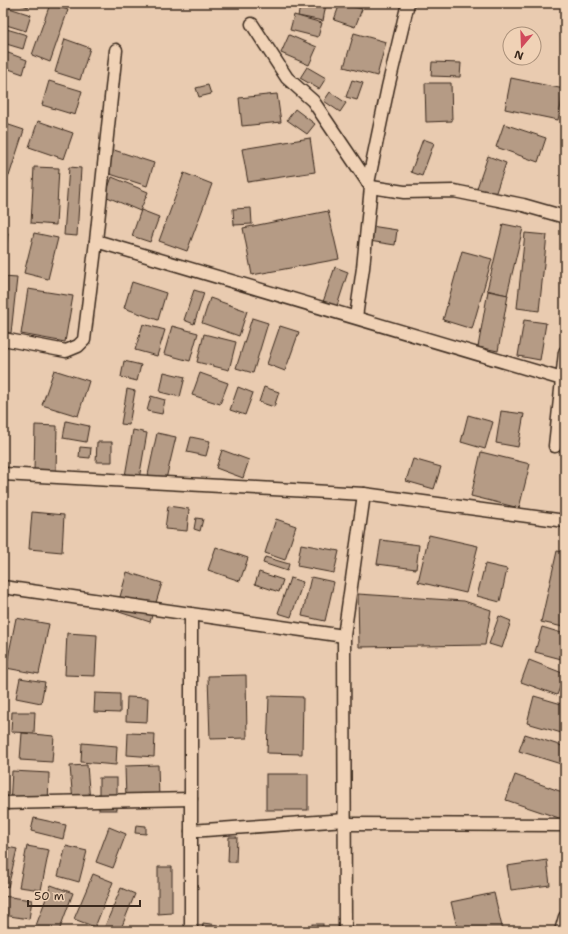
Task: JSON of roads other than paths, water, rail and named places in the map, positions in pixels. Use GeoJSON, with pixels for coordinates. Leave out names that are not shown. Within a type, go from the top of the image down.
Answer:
{"type":"FeatureCollection","features":[{"type":"Feature","properties":{"kind":"street"},"geometry":{"type":"LineString","coordinates":[[356,317],[363,268],[370,185],[388,88],[408,3]]}},
{"type":"Feature","properties":{"kind":"street"},"geometry":{"type":"LineString","coordinates":[[252,24],[287,78],[313,101],[370,185],[404,192],[454,191],[523,205],[565,217]]}},
{"type":"Feature","properties":{"kind":"street"},"geometry":{"type":"LineString","coordinates":[[3,339],[66,351],[78,346],[84,340],[116,50]]}},
{"type":"Feature","properties":{"kind":"street"},"geometry":{"type":"LineString","coordinates":[[96,242],[562,378]]}},
{"type":"Feature","properties":{"kind":"street"},"geometry":{"type":"LineString","coordinates":[[555,446],[565,352]]}},
{"type":"Feature","properties":{"kind":"street"},"geometry":{"type":"LineString","coordinates":[[3,474],[364,494],[565,521]]}},
{"type":"Feature","properties":{"kind":"street"},"geometry":{"type":"LineString","coordinates":[[345,931],[344,636],[364,494]]}},
{"type":"Feature","properties":{"kind":"street"},"geometry":{"type":"LineString","coordinates":[[3,587],[344,636]]}},
{"type":"Feature","properties":{"kind":"street"},"geometry":{"type":"LineString","coordinates":[[191,614],[191,931]]}},
{"type":"Feature","properties":{"kind":"street"},"geometry":{"type":"LineString","coordinates":[[3,803],[191,799]]}},
{"type":"Feature","properties":{"kind":"street"},"geometry":{"type":"LineString","coordinates":[[191,831],[345,822],[565,825]]}},
{"type":"Feature","properties":{"kind":"street"},"geometry":{"type":"LineString","coordinates":[[561,931],[565,917]]}}]}
